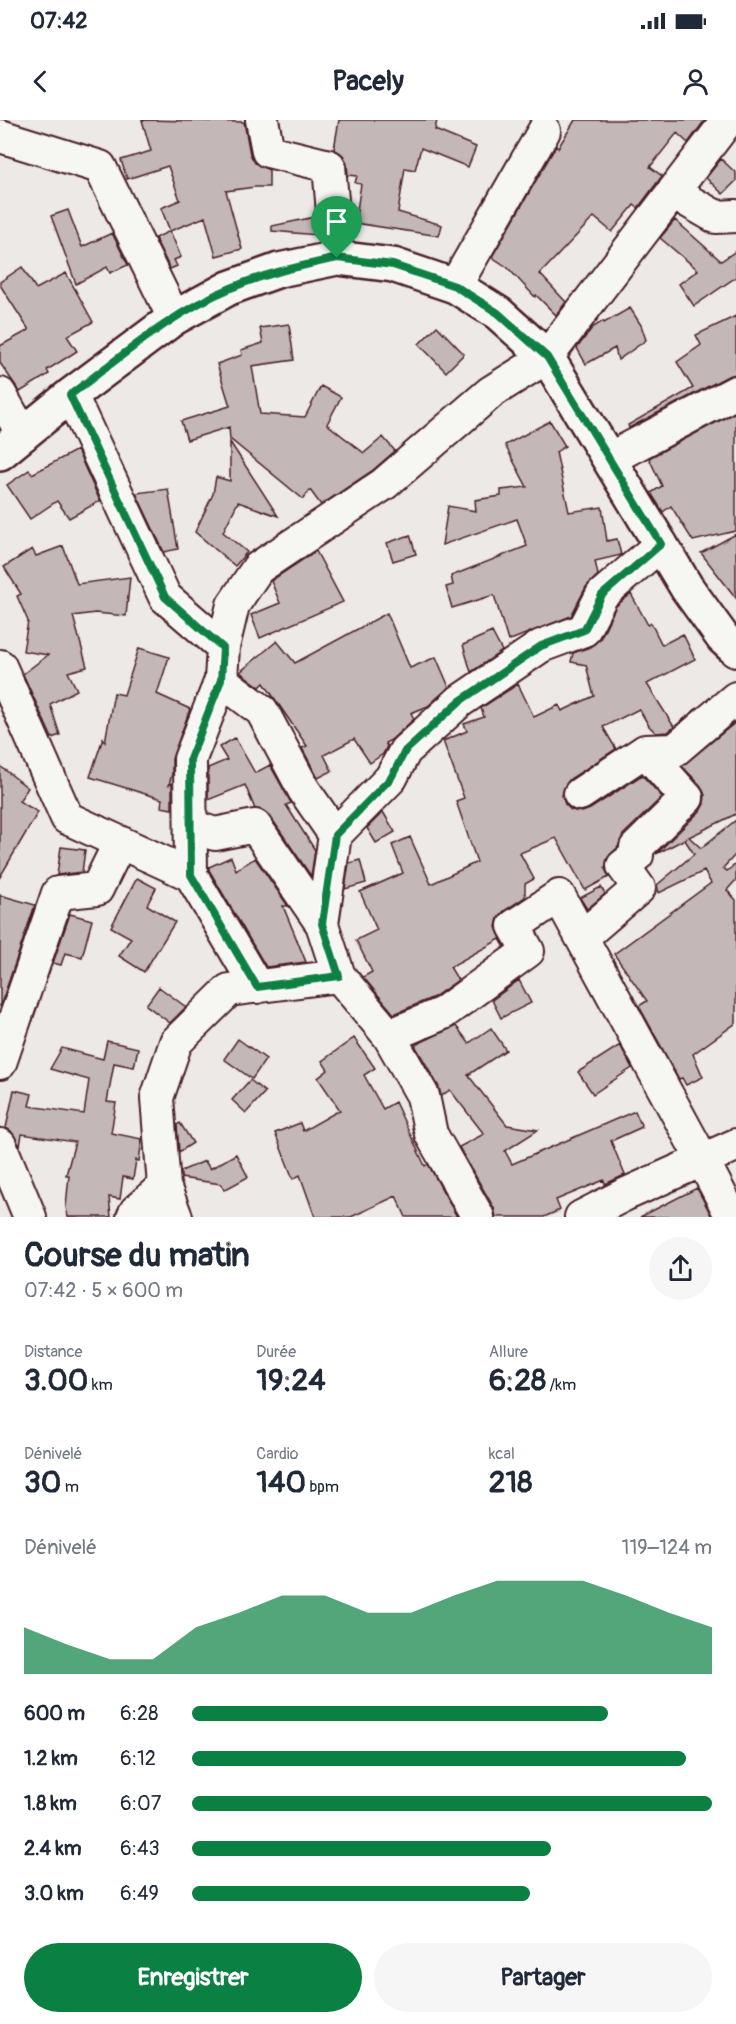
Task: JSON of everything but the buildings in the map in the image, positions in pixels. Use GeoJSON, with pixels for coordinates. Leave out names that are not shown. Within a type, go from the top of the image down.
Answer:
{"type":"FeatureCollection","features":[{"type":"Feature","properties":{"kind":"main road"},"geometry":{"type":"LineString","coordinates":[[12,444],[70,395],[174,318],[229,288],[269,274],[337,258],[393,265],[455,286],[498,313],[547,357],[705,613],[723,638],[736,650]]}},
{"type":"Feature","properties":{"kind":"street"},"geometry":{"type":"LineString","coordinates":[[262,120],[268,151],[329,166],[337,258]]}},
{"type":"Feature","properties":{"kind":"street"},"geometry":{"type":"LineString","coordinates":[[257,987],[191,875],[190,759],[221,680],[223,648],[233,605],[258,568],[384,484],[491,392],[547,357],[728,120]]}},
{"type":"Feature","properties":{"kind":"street"},"geometry":{"type":"LineString","coordinates":[[455,286],[544,131]]}},
{"type":"Feature","properties":{"kind":"street"},"geometry":{"type":"LineString","coordinates":[[0,136],[100,167],[174,318]]}},
{"type":"Feature","properties":{"kind":"street"},"geometry":{"type":"LineString","coordinates":[[674,193],[716,217],[736,216]]}},
{"type":"Feature","properties":{"kind":"street"},"geometry":{"type":"LineString","coordinates":[[609,459],[736,393]]}},
{"type":"Feature","properties":{"kind":"street"},"geometry":{"type":"LineString","coordinates":[[0,394],[12,444]]}},
{"type":"Feature","properties":{"kind":"street"},"geometry":{"type":"LineString","coordinates":[[70,395],[165,597],[223,648]]}},
{"type":"Feature","properties":{"kind":"street"},"geometry":{"type":"LineString","coordinates":[[322,924],[335,835],[391,778],[405,751],[460,701],[541,646],[584,630],[602,595],[661,544]]}},
{"type":"Feature","properties":{"kind":"street"},"geometry":{"type":"LineString","coordinates":[[0,666],[67,818],[191,875]]}},
{"type":"Feature","properties":{"kind":"street"},"geometry":{"type":"LineString","coordinates":[[221,680],[262,711],[304,790],[335,835]]}},
{"type":"Feature","properties":{"kind":"street"},"geometry":{"type":"LineString","coordinates":[[580,794],[645,752],[675,750],[736,698]]}},
{"type":"Feature","properties":{"kind":"street"},"geometry":{"type":"LineString","coordinates":[[582,937],[639,888],[623,866],[637,855],[636,848],[687,798],[645,752]]}},
{"type":"Feature","properties":{"kind":"street"},"geometry":{"type":"LineString","coordinates":[[191,826],[215,834],[255,826],[322,924],[339,976],[389,1036],[423,1096],[431,1134],[478,1217]]}},
{"type":"Feature","properties":{"kind":"street"},"geometry":{"type":"LineString","coordinates":[[0,1063],[58,893],[97,889],[120,842]]}},
{"type":"Feature","properties":{"kind":"street"},"geometry":{"type":"LineString","coordinates":[[389,1036],[443,1013],[528,951],[514,926],[559,896],[732,1217]]}},
{"type":"Feature","properties":{"kind":"street"},"geometry":{"type":"LineString","coordinates":[[176,1217],[164,1186],[157,1098],[176,1042],[229,990],[339,976]]}},
{"type":"Feature","properties":{"kind":"street"},"geometry":{"type":"LineString","coordinates":[[0,1145],[30,1217]]}},
{"type":"Feature","properties":{"kind":"street"},"geometry":{"type":"LineString","coordinates":[[581,1217],[629,1206],[702,1159],[736,1145]]}},
{"type":"Feature","properties":{"kind":"street"},"geometry":{"type":"LineString","coordinates":[[133,1217],[136,1211],[164,1186]]}},
{"type":"Feature","properties":{"kind":"route"},"geometry":{"type":"LineString","coordinates":[[337,258],[393,265],[455,286],[498,313],[547,357],[661,544],[602,595],[584,630],[541,646],[460,701],[405,751],[391,778],[335,835],[322,924],[339,976],[257,987],[191,875],[190,759],[221,680],[223,648],[165,597],[70,395],[174,318],[229,288],[279,270],[337,258]]}}]}
